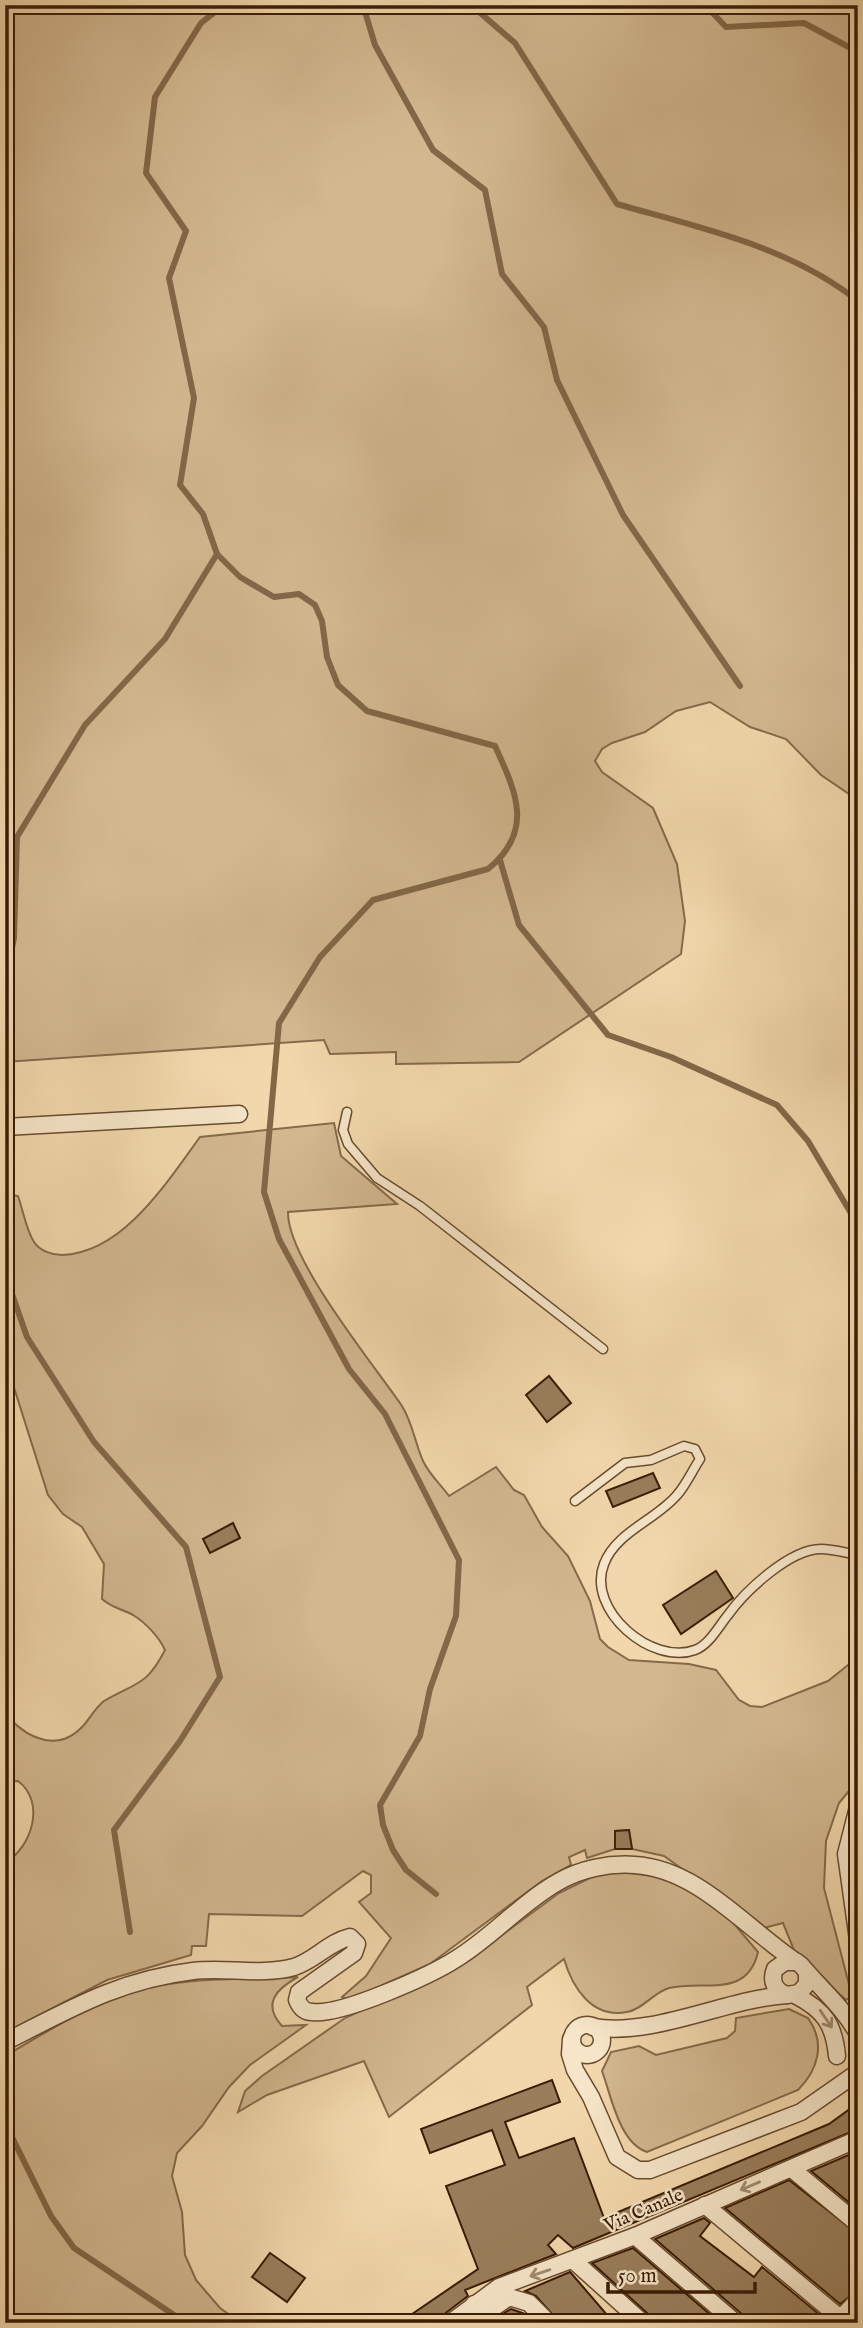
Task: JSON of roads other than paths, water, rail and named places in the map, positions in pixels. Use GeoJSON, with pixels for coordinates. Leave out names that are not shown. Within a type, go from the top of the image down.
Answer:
{"type":"FeatureCollection","features":[{"type":"Feature","properties":{"kind":"street"},"geometry":{"type":"LineString","coordinates":[[5,1127],[239,1114]]}},
{"type":"Feature","properties":{"kind":"street"},"geometry":{"type":"LineString","coordinates":[[858,1807],[846,1854],[854,1894],[858,1940]]}},
{"type":"Feature","properties":{"kind":"street"},"geometry":{"type":"LineString","coordinates":[[5,2042],[117,1986],[201,1970],[248,1971],[295,1967],[338,1940],[350,1937],[357,1944],[354,1953],[299,1992],[297,2000],[301,2008],[312,2012],[338,2008],[416,1979],[456,1959],[558,1882],[611,1865],[656,1868],[674,1874],[802,1969],[832,1998],[858,2034]]}},
{"type":"Feature","properties":{"kind":"street"},"geometry":{"type":"LineString","coordinates":[[758,1934],[767,1945],[776,1989],[821,2010],[835,2034],[837,2059],[844,2072],[856,2075]]}},
{"type":"Feature","properties":{"kind":"street"},"geometry":{"type":"LineString","coordinates":[[749,1999],[785,1962],[802,1969]]}},
{"type":"Feature","properties":{"kind":"street"},"geometry":{"type":"LineString","coordinates":[[802,1969],[805,1987],[791,1995],[749,1999],[628,2028],[579,2027],[571,2039],[570,2054],[617,2157],[638,2171],[650,2170],[801,2112],[856,2075]]}},
{"type":"Feature","properties":{"kind":"street"},"geometry":{"type":"LineString","coordinates":[[591,2097],[600,2032],[593,2026]]}},
{"type":"Feature","properties":{"kind":"street"},"geometry":{"type":"LineString","coordinates":[[571,2039],[577,2052],[596,2050],[628,2028]]}},
{"type":"Feature","properties":{"kind":"street"},"geometry":{"type":"LineString","coordinates":[[815,2102],[845,2044],[858,2043]]}},
{"type":"Feature","properties":{"kind":"street","name":"Via Canale"},"geometry":{"type":"LineString","coordinates":[[450,2323],[499,2287],[635,2236],[858,2139]]}},
{"type":"Feature","properties":{"kind":"street"},"geometry":{"type":"LineString","coordinates":[[792,2169],[858,2224]]}},
{"type":"Feature","properties":{"kind":"street"},"geometry":{"type":"LineString","coordinates":[[705,2206],[841,2321],[858,2300]]}},
{"type":"Feature","properties":{"kind":"street"},"geometry":{"type":"LineString","coordinates":[[635,2236],[736,2323]]}},
{"type":"Feature","properties":{"kind":"street"},"geometry":{"type":"LineString","coordinates":[[574,2261],[643,2323]]}},
{"type":"Feature","properties":{"kind":"street"},"geometry":{"type":"LineString","coordinates":[[474,2304],[489,2311],[509,2297],[522,2299],[549,2323]]}},
{"type":"Feature","properties":{"kind":"lane"},"geometry":{"type":"LineString","coordinates":[[347,1112],[343,1130],[348,1144],[377,1178],[419,1206],[603,1349]]}},
{"type":"Feature","properties":{"kind":"lane"},"geometry":{"type":"LineString","coordinates":[[575,1501],[625,1463],[651,1460],[684,1446],[695,1450],[700,1459],[677,1496],[615,1546],[604,1563],[601,1580],[605,1601],[623,1627],[644,1642],[672,1653],[697,1649],[713,1635],[747,1592],[803,1552],[821,1549],[858,1555]]}},
{"type":"Feature","properties":{"kind":"waterway"},"geometry":{"type":"LineString","coordinates":[[224,5],[201,23],[155,97],[146,173],[186,231],[169,278],[194,398],[180,485],[203,514],[217,554],[240,577],[274,597],[299,594],[315,605],[322,621],[327,657],[338,685],[367,711],[495,746],[509,779],[517,810],[512,840],[503,855],[488,869],[373,900],[320,957],[279,1023],[264,1192],[279,1239],[349,1369],[385,1414],[459,1560],[456,1616],[430,1689],[420,1736],[380,1805],[383,1825],[393,1850],[406,1870],[436,1894]]}},
{"type":"Feature","properties":{"kind":"waterway"},"geometry":{"type":"LineString","coordinates":[[363,5],[375,45],[433,150],[485,190],[502,274],[544,327],[557,380],[623,515],[740,686]]}},
{"type":"Feature","properties":{"kind":"waterway"},"geometry":{"type":"LineString","coordinates":[[471,5],[515,43],[617,204],[712,231],[773,252],[831,282],[858,301]]}},
{"type":"Feature","properties":{"kind":"waterway"},"geometry":{"type":"LineString","coordinates":[[705,5],[726,27],[804,23],[858,52]]}},
{"type":"Feature","properties":{"kind":"waterway"},"geometry":{"type":"LineString","coordinates":[[5,983],[14,938],[17,837],[85,725],[165,639],[217,554]]}},
{"type":"Feature","properties":{"kind":"waterway"},"geometry":{"type":"LineString","coordinates":[[500,860],[519,925],[608,1035],[671,1057],[777,1105],[808,1141],[858,1225]]}},
{"type":"Feature","properties":{"kind":"waterway"},"geometry":{"type":"LineString","coordinates":[[5,1274],[27,1337],[94,1442],[186,1547],[220,1677],[180,1741],[114,1830],[130,1932]]}},
{"type":"Feature","properties":{"kind":"waterway"},"geometry":{"type":"LineString","coordinates":[[5,2123],[51,2216],[74,2248],[186,2323]]}}]}
